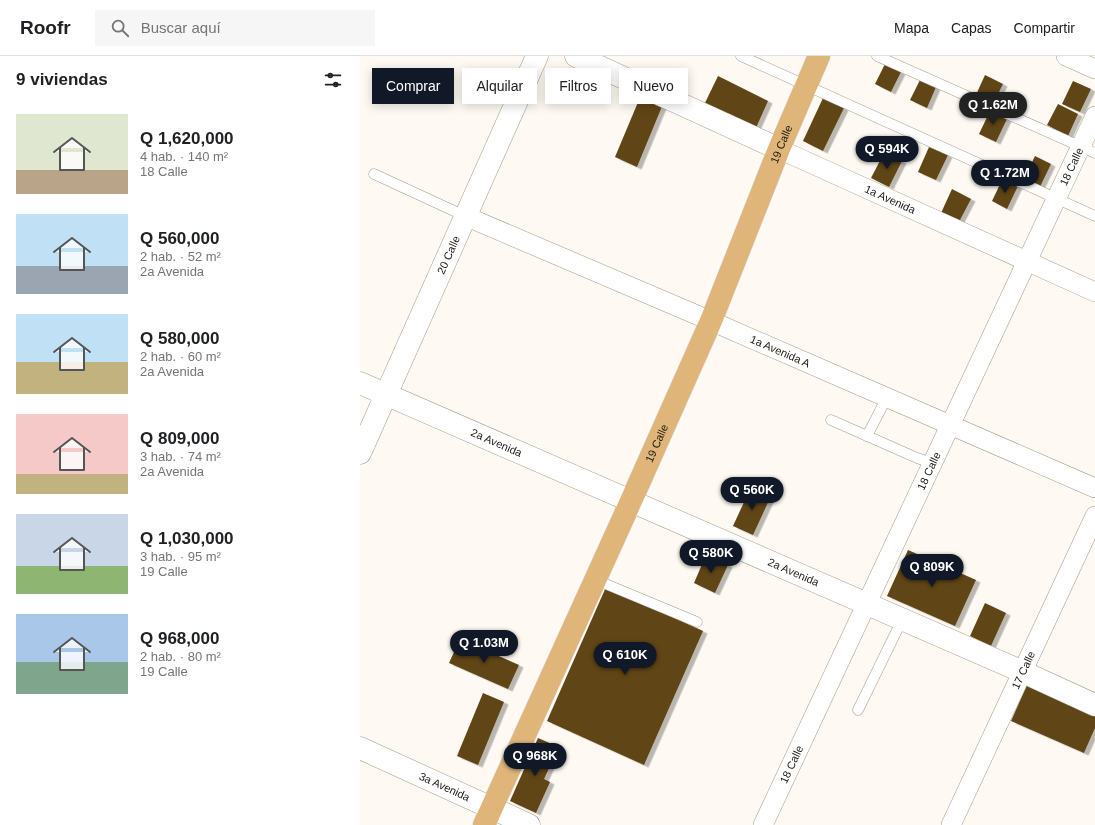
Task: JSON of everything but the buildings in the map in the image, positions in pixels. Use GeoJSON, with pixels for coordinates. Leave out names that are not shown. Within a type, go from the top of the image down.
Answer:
{"type":"FeatureCollection","features":[{"type":"Feature","properties":{"kind":"main road","name":"19 Calle"},"geometry":{"type":"LineString","coordinates":[[488,817],[596,580],[711,321],[779,149],[819,56]]}},
{"type":"Feature","properties":{"kind":"street","name":"20 Calle"},"geometry":{"type":"LineString","coordinates":[[360,453],[537,56]]}},
{"type":"Feature","properties":{"kind":"street","name":"1a Avenida"},"geometry":{"type":"LineString","coordinates":[[576,56],[1095,292]]}},
{"type":"Feature","properties":{"kind":"street"},"geometry":{"type":"LineString","coordinates":[[1066,56],[1095,69]]}},
{"type":"Feature","properties":{"kind":"street","name":"18 Calle"},"geometry":{"type":"LineString","coordinates":[[763,825],[1056,198],[1088,150],[1095,116]]}},
{"type":"Feature","properties":{"kind":"street","name":"1a Avenida A"},"geometry":{"type":"LineString","coordinates":[[465,216],[1095,488]]}},
{"type":"Feature","properties":{"kind":"street","name":"2a Avenida"},"geometry":{"type":"LineString","coordinates":[[360,383],[1023,672],[1095,705]]}},
{"type":"Feature","properties":{"kind":"street","name":"17 Calle"},"geometry":{"type":"LineString","coordinates":[[951,825],[1095,516]]}},
{"type":"Feature","properties":{"kind":"street","name":"3a Avenida"},"geometry":{"type":"LineString","coordinates":[[360,748],[488,817],[529,825]]}},
{"type":"Feature","properties":{"kind":"lane"},"geometry":{"type":"LineString","coordinates":[[741,56],[1095,216]]}},
{"type":"Feature","properties":{"kind":"lane"},"geometry":{"type":"LineString","coordinates":[[877,56],[1088,150]]}},
{"type":"Feature","properties":{"kind":"lane"},"geometry":{"type":"LineString","coordinates":[[374,174],[465,216]]}},
{"type":"Feature","properties":{"kind":"lane"},"geometry":{"type":"LineString","coordinates":[[867,436],[887,397]]}},
{"type":"Feature","properties":{"kind":"lane"},"geometry":{"type":"LineString","coordinates":[[831,420],[917,458],[932,463]]}},
{"type":"Feature","properties":{"kind":"lane"},"geometry":{"type":"LineString","coordinates":[[596,580],[696,622]]}},
{"type":"Feature","properties":{"kind":"lane"},"geometry":{"type":"LineString","coordinates":[[858,710],[902,620]]}}]}
